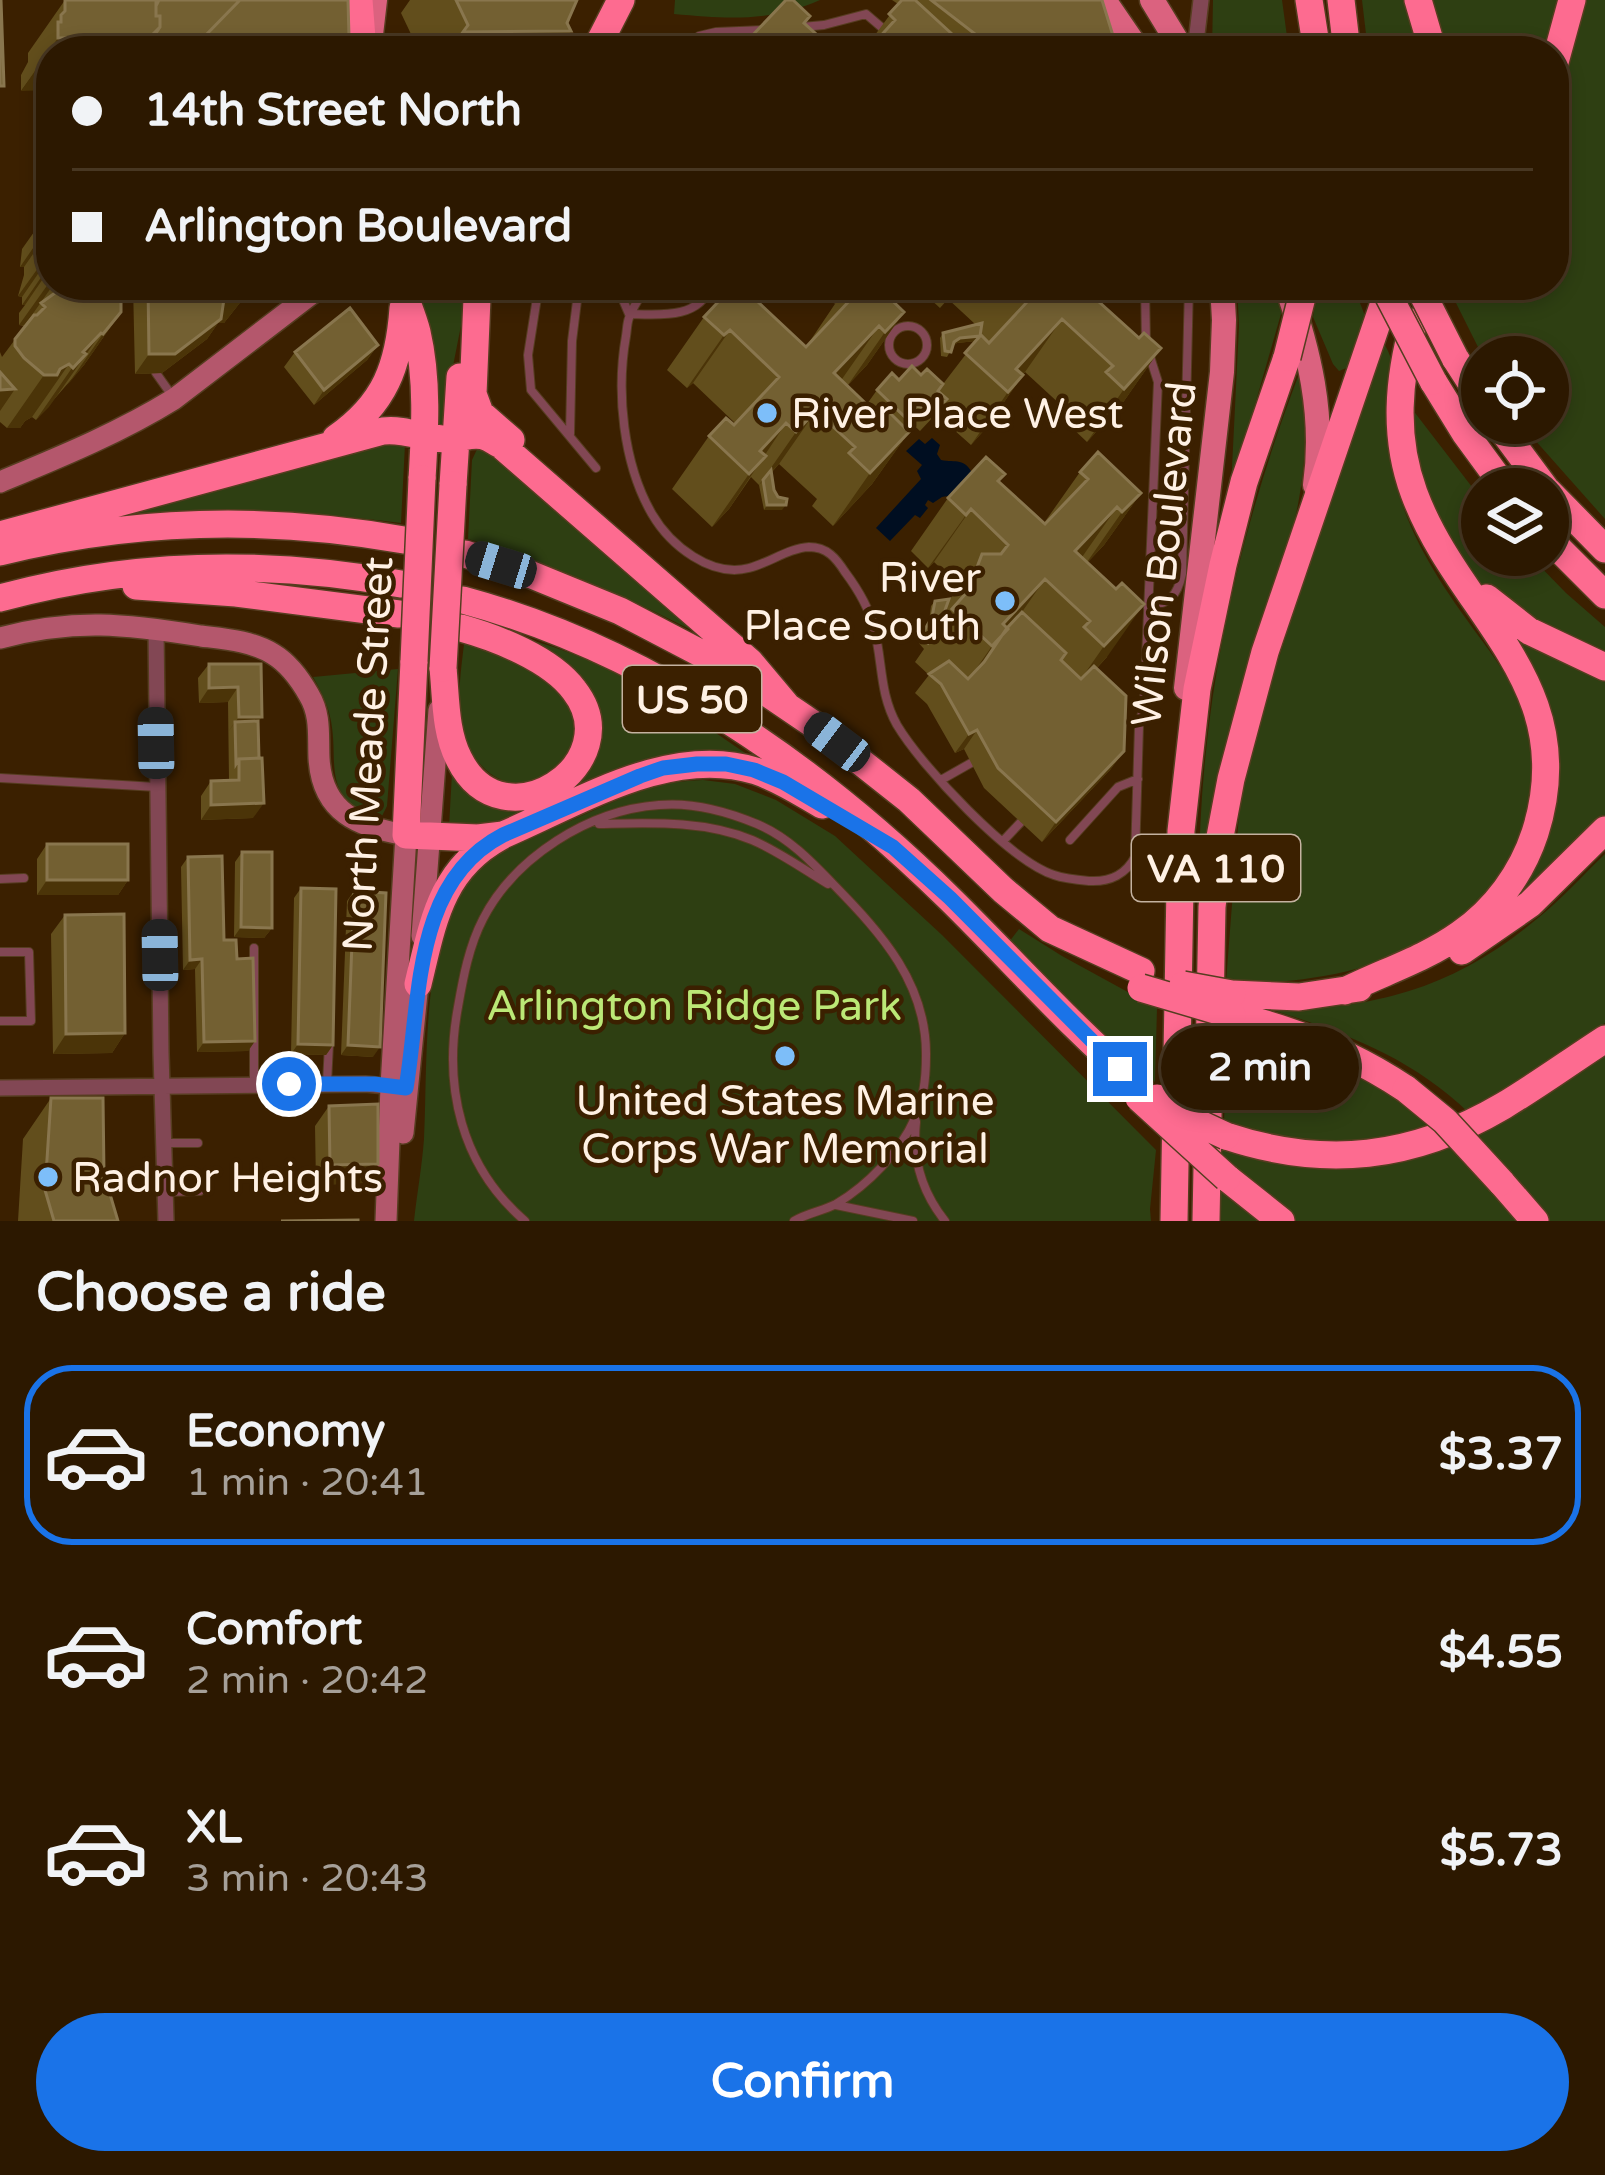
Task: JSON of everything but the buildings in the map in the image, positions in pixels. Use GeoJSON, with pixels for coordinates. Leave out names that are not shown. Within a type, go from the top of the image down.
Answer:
{"type":"FeatureCollection","features":[{"type":"Feature","properties":{"kind":"highway"},"geometry":{"type":"LineString","coordinates":[[359,0],[364,36]]}},
{"type":"Feature","properties":{"kind":"highway"},"geometry":{"type":"LineString","coordinates":[[603,36],[621,0]]}},
{"type":"Feature","properties":{"kind":"highway"},"geometry":{"type":"LineString","coordinates":[[1307,0],[1311,36]]}},
{"type":"Feature","properties":{"kind":"highway"},"geometry":{"type":"LineString","coordinates":[[1341,0],[1345,36]]}},
{"type":"Feature","properties":{"kind":"highway"},"geometry":{"type":"LineString","coordinates":[[1418,0],[1429,36]]}},
{"type":"Feature","properties":{"kind":"highway"},"geometry":{"type":"LineString","coordinates":[[1562,36],[1572,0]]}},
{"type":"Feature","properties":{"kind":"highway"},"geometry":{"type":"LineString","coordinates":[[322,447],[363,417],[384,388],[398,352],[402,300]]}},
{"type":"Feature","properties":{"kind":"highway","name":"North Meade Street"},"geometry":{"type":"LineString","coordinates":[[406,300],[418,340],[425,438],[414,661],[418,836]]}},
{"type":"Feature","properties":{"kind":"highway","name":"North Meade Street"},"geometry":{"type":"LineString","coordinates":[[443,668],[462,362],[477,300]]}},
{"type":"Feature","properties":{"kind":"highway"},"geometry":{"type":"LineString","coordinates":[[478,300],[473,394],[477,407],[544,470],[576,512]]}},
{"type":"Feature","properties":{"kind":"highway"},"geometry":{"type":"LineString","coordinates":[[1181,831],[1197,689],[1223,565],[1301,300]]}},
{"type":"Feature","properties":{"kind":"highway"},"geometry":{"type":"LineString","coordinates":[[1308,528],[1382,300]]}},
{"type":"Feature","properties":{"kind":"highway"},"geometry":{"type":"LineString","coordinates":[[1394,300],[1432,381],[1491,468]]}},
{"type":"Feature","properties":{"kind":"highway"},"geometry":{"type":"LineString","coordinates":[[1346,991],[1424,955],[1474,923],[1508,887],[1525,857],[1544,793],[1545,753],[1534,700],[1520,667],[1420,509],[1400,441],[1401,377],[1423,300]]}},
{"type":"Feature","properties":{"kind":"highway"},"geometry":{"type":"LineString","coordinates":[[1426,300],[1461,367]]}},
{"type":"Feature","properties":{"kind":"highway"},"geometry":{"type":"LineString","coordinates":[[0,535],[394,429],[425,438],[476,435],[495,441],[750,662],[787,706]]}},
{"type":"Feature","properties":{"kind":"highway"},"geometry":{"type":"LineString","coordinates":[[1569,512],[1605,549]]}},
{"type":"Feature","properties":{"kind":"highway"},"geometry":{"type":"LineString","coordinates":[[0,552],[61,538],[201,524],[314,527],[404,540]]}},
{"type":"Feature","properties":{"kind":"highway","name":"VA 110"},"geometry":{"type":"LineString","coordinates":[[1206,1221],[1212,907],[1219,842],[1247,712],[1308,528]]}},
{"type":"Feature","properties":{"kind":"highway","name":"US 50"},"geometry":{"type":"LineString","coordinates":[[465,554],[547,580],[704,655],[787,706],[910,800],[1050,929],[1141,980],[1185,986],[1232,1005],[1346,991],[1406,976],[1478,943],[1530,904],[1605,830]]}},
{"type":"Feature","properties":{"kind":"highway"},"geometry":{"type":"LineString","coordinates":[[1569,559],[1605,595]]}},
{"type":"Feature","properties":{"kind":"highway"},"geometry":{"type":"LineString","coordinates":[[1450,560],[1515,622],[1605,668]]}},
{"type":"Feature","properties":{"kind":"highway"},"geometry":{"type":"LineString","coordinates":[[0,598],[72,581],[228,567],[401,584]]}},
{"type":"Feature","properties":{"kind":"highway"},"geometry":{"type":"LineString","coordinates":[[72,581],[254,595],[399,614]]}},
{"type":"Feature","properties":{"kind":"highway","name":"US 50"},"geometry":{"type":"LineString","coordinates":[[443,668],[451,737],[459,759],[473,779],[495,793],[520,797],[544,793],[571,773],[584,750],[583,704],[558,674],[492,638],[462,614],[514,615],[576,639],[689,698],[768,747],[893,847],[950,898],[1139,1092],[1226,1136],[1276,1150],[1325,1156],[1371,1154],[1421,1144],[1505,1105],[1605,1039]]}},
{"type":"Feature","properties":{"kind":"highway"},"geometry":{"type":"LineString","coordinates":[[418,984],[445,891],[471,857],[503,835],[652,771],[705,763],[741,767],[783,782],[893,847]]}},
{"type":"Feature","properties":{"kind":"highway","name":"VA 110"},"geometry":{"type":"LineString","coordinates":[[1174,1221],[1181,831]]}},
{"type":"Feature","properties":{"kind":"highway"},"geometry":{"type":"LineString","coordinates":[[418,836],[503,835]]}},
{"type":"Feature","properties":{"kind":"highway"},"geometry":{"type":"LineString","coordinates":[[1232,1005],[1326,1044],[1406,1089],[1445,1121],[1535,1221]]}},
{"type":"Feature","properties":{"kind":"highway"},"geometry":{"type":"LineString","coordinates":[[1139,1092],[1227,1178],[1281,1221]]}},
{"type":"Feature","properties":{"kind":"main road"},"geometry":{"type":"LineString","coordinates":[[369,36],[375,0]]}},
{"type":"Feature","properties":{"kind":"main road"},"geometry":{"type":"LineString","coordinates":[[1104,0],[1129,36]]}},
{"type":"Feature","properties":{"kind":"main road"},"geometry":{"type":"LineString","coordinates":[[1152,0],[1174,36]]}},
{"type":"Feature","properties":{"kind":"main road","name":"Wilson Boulevard"},"geometry":{"type":"LineString","coordinates":[[1181,831],[1182,733],[1222,371],[1223,300]]}},
{"type":"Feature","properties":{"kind":"main road","name":"VA 110"},"geometry":{"type":"LineString","coordinates":[[1291,300],[1309,356],[1316,404],[1317,475],[1308,528]]}},
{"type":"Feature","properties":{"kind":"street"},"geometry":{"type":"LineString","coordinates":[[1197,36],[1201,0]]}},
{"type":"Feature","properties":{"kind":"street"},"geometry":{"type":"LineString","coordinates":[[0,482],[106,437],[174,399],[303,300]]}},
{"type":"Feature","properties":{"kind":"street"},"geometry":{"type":"LineString","coordinates":[[0,638],[86,623],[252,645],[282,661],[316,708],[321,774],[344,813],[362,825],[418,836]]}},
{"type":"Feature","properties":{"kind":"street"},"geometry":{"type":"LineString","coordinates":[[156,629],[166,1221]]}},
{"type":"Feature","properties":{"kind":"street","name":"North Meade Street"},"geometry":{"type":"LineString","coordinates":[[390,1221],[418,836],[443,668]]}},
{"type":"Feature","properties":{"kind":"street","name":"North Meade Street"},"geometry":{"type":"LineString","coordinates":[[398,1087],[418,984],[418,836]]}},
{"type":"Feature","properties":{"kind":"street"},"geometry":{"type":"LineString","coordinates":[[0,1088],[398,1087]]}},
{"type":"Feature","properties":{"kind":"lane"},"geometry":{"type":"LineString","coordinates":[[789,28],[866,14],[892,36]]}},
{"type":"Feature","properties":{"kind":"lane"},"geometry":{"type":"LineString","coordinates":[[699,36],[772,30]]}},
{"type":"Feature","properties":{"kind":"lane"},"geometry":{"type":"LineString","coordinates":[[537,300],[528,355],[531,390],[596,467]]}},
{"type":"Feature","properties":{"kind":"lane"},"geometry":{"type":"LineString","coordinates":[[570,435],[577,300]]}},
{"type":"Feature","properties":{"kind":"lane"},"geometry":{"type":"LineString","coordinates":[[623,300],[629,314]]}},
{"type":"Feature","properties":{"kind":"lane"},"geometry":{"type":"LineString","coordinates":[[640,300],[629,314],[624,346],[626,434],[640,489],[663,530],[699,560],[724,568],[744,570],[802,548],[832,554],[870,616],[884,692],[896,723],[924,763],[1033,865],[1054,875],[1100,881],[1129,868],[1135,857],[1158,382],[1146,344],[1145,300]]}},
{"type":"Feature","properties":{"kind":"lane"},"geometry":{"type":"LineString","coordinates":[[629,314],[680,313],[704,300]]}},
{"type":"Feature","properties":{"kind":"lane"},"geometry":{"type":"LineString","coordinates":[[838,300],[855,312]]}},
{"type":"Feature","properties":{"kind":"lane"},"geometry":{"type":"LineString","coordinates":[[878,310],[887,300]]}},
{"type":"Feature","properties":{"kind":"lane"},"geometry":{"type":"LineString","coordinates":[[1148,608],[1168,603],[1178,593],[1182,574],[1189,300]]}},
{"type":"Feature","properties":{"kind":"lane"},"geometry":{"type":"LineString","coordinates":[[901,328],[919,329],[926,336],[926,355],[912,364],[897,362],[890,350],[891,337],[901,328]]}},
{"type":"Feature","properties":{"kind":"lane"},"geometry":{"type":"LineString","coordinates":[[878,330],[891,337]]}},
{"type":"Feature","properties":{"kind":"lane"},"geometry":{"type":"LineString","coordinates":[[156,374],[174,399]]}},
{"type":"Feature","properties":{"kind":"lane"},"geometry":{"type":"LineString","coordinates":[[1125,738],[1139,739]]}},
{"type":"Feature","properties":{"kind":"lane"},"geometry":{"type":"LineString","coordinates":[[941,780],[971,763]]}},
{"type":"Feature","properties":{"kind":"lane"},"geometry":{"type":"LineString","coordinates":[[0,778],[157,788]]}},
{"type":"Feature","properties":{"kind":"lane"},"geometry":{"type":"LineString","coordinates":[[1070,840],[1118,787],[1138,779]]}},
{"type":"Feature","properties":{"kind":"lane"},"geometry":{"type":"LineString","coordinates":[[525,1221],[484,1174],[468,1146],[453,1090],[454,1025],[475,939],[494,902],[529,862],[569,833],[658,805],[723,812],[784,839],[871,923],[899,960],[923,1013],[926,1066],[914,1142],[918,1168],[930,1200],[945,1221]]}},
{"type":"Feature","properties":{"kind":"lane"},"geometry":{"type":"LineString","coordinates":[[1004,841],[1021,822]]}},
{"type":"Feature","properties":{"kind":"lane"},"geometry":{"type":"LineString","coordinates":[[590,824],[675,823],[711,828],[751,840],[839,891]]}},
{"type":"Feature","properties":{"kind":"lane"},"geometry":{"type":"LineString","coordinates":[[0,878],[25,878]]}},
{"type":"Feature","properties":{"kind":"lane"},"geometry":{"type":"LineString","coordinates":[[254,948],[254,1085]]}},
{"type":"Feature","properties":{"kind":"lane"},"geometry":{"type":"LineString","coordinates":[[0,952],[29,952],[31,1021],[0,1021]]}},
{"type":"Feature","properties":{"kind":"lane"},"geometry":{"type":"LineString","coordinates":[[327,1084],[330,1025]]}},
{"type":"Feature","properties":{"kind":"lane"},"geometry":{"type":"LineString","coordinates":[[289,1084],[290,1104]]}},
{"type":"Feature","properties":{"kind":"lane"},"geometry":{"type":"LineString","coordinates":[[794,1220],[835,1204],[882,1166],[916,1116]]}},
{"type":"Feature","properties":{"kind":"lane"},"geometry":{"type":"LineString","coordinates":[[164,1143],[198,1143]]}},
{"type":"Feature","properties":{"kind":"lane"},"geometry":{"type":"LineString","coordinates":[[165,1192],[200,1191]]}},
{"type":"Feature","properties":{"kind":"lane"},"geometry":{"type":"LineString","coordinates":[[835,1204],[914,1221]]}},
{"type":"Feature","properties":{"kind":"green space"},"geometry":{"type":"Polygon","coordinates":[[[675,0],[820,0],[783,12],[731,18],[674,14],[675,0]]]}},
{"type":"Feature","properties":{"kind":"green space"},"geometry":{"type":"Polygon","coordinates":[[[1213,0],[1282,0],[1287,36],[1212,36],[1213,0]]]}},
{"type":"Feature","properties":{"kind":"green space"},"geometry":{"type":"Polygon","coordinates":[[[1362,0],[1405,0],[1416,36],[1366,36],[1362,0]]]}},
{"type":"Feature","properties":{"kind":"green space"},"geometry":{"type":"Polygon","coordinates":[[[1429,0],[1564,0],[1556,36],[1439,36],[1429,0]]]}},
{"type":"Feature","properties":{"kind":"green space"},"geometry":{"type":"Polygon","coordinates":[[[1584,0],[1605,0],[1605,519],[1569,478],[1569,468],[1560,468],[1538,444],[1569,444],[1569,336],[1472,336],[1454,300],[1569,300],[1569,61],[1584,0]]]}},
{"type":"Feature","properties":{"kind":"green space"},"geometry":{"type":"Polygon","coordinates":[[[420,300],[466,300],[453,366],[450,429],[437,427],[420,300]]]}},
{"type":"Feature","properties":{"kind":"green space"},"geometry":{"type":"Polygon","coordinates":[[[1238,300],[1279,300],[1283,307],[1231,488],[1238,300]]]}},
{"type":"Feature","properties":{"kind":"green space"},"geometry":{"type":"Polygon","coordinates":[[[1316,300],[1359,300],[1367,321],[1349,367],[1339,371],[1333,364],[1313,317],[1316,300]]]}},
{"type":"Feature","properties":{"kind":"green space"},"geometry":{"type":"Polygon","coordinates":[[[1382,340],[1391,363],[1387,438],[1398,492],[1429,561],[1519,700],[1531,752],[1526,813],[1503,872],[1464,919],[1439,937],[1390,959],[1336,974],[1226,982],[1240,801],[1260,716],[1382,340]]]}},
{"type":"Feature","properties":{"kind":"green space"},"geometry":{"type":"Polygon","coordinates":[[[1299,374],[1305,419],[1298,507],[1227,742],[1199,899],[1205,764],[1224,632],[1256,502],[1299,374]]]}},
{"type":"Feature","properties":{"kind":"green space"},"geometry":{"type":"Polygon","coordinates":[[[1409,405],[1461,473],[1461,556],[1441,527],[1419,473],[1409,405]]]}},
{"type":"Feature","properties":{"kind":"green space"},"geometry":{"type":"Polygon","coordinates":[[[380,444],[405,444],[401,523],[300,514],[129,514],[380,444]]]}},
{"type":"Feature","properties":{"kind":"green space"},"geometry":{"type":"Polygon","coordinates":[[[479,445],[701,635],[587,581],[468,539],[472,460],[479,445]]]}},
{"type":"Feature","properties":{"kind":"green space"},"geometry":{"type":"Polygon","coordinates":[[[1475,576],[1549,576],[1605,627],[1605,662],[1515,616],[1475,576]]]}},
{"type":"Feature","properties":{"kind":"green space"},"geometry":{"type":"Polygon","coordinates":[[[1505,627],[1605,677],[1605,817],[1500,916],[1553,798],[1505,627]]]}},
{"type":"Feature","properties":{"kind":"green space"},"geometry":{"type":"Polygon","coordinates":[[[465,636],[548,678],[572,711],[575,737],[567,758],[551,774],[531,783],[508,782],[487,771],[469,747],[460,706],[465,636]]]}},
{"type":"Feature","properties":{"kind":"green space"},"geometry":{"type":"Polygon","coordinates":[[[522,638],[617,674],[763,765],[724,757],[494,829],[449,827],[452,773],[484,798],[523,806],[599,734],[522,638]]]}},
{"type":"Feature","properties":{"kind":"green space"},"geometry":{"type":"Polygon","coordinates":[[[398,669],[387,806],[381,818],[373,819],[339,788],[330,715],[313,677],[398,669]]]}},
{"type":"Feature","properties":{"kind":"green space","name":"Arlington Ridge Park"},"geometry":{"type":"Polygon","coordinates":[[[703,780],[735,784],[776,800],[835,836],[942,935],[1156,1150],[1151,1221],[414,1221],[424,1139],[430,1003],[442,934],[454,904],[481,869],[518,844],[636,793],[703,780]]]}},
{"type":"Feature","properties":{"kind":"green space"},"geometry":{"type":"Polygon","coordinates":[[[1605,854],[1605,1023],[1469,1113],[1401,1062],[1272,1010],[1388,997],[1455,973],[1519,933],[1605,854]]]}},
{"type":"Feature","properties":{"kind":"green space"},"geometry":{"type":"Polygon","coordinates":[[[1019,929],[1157,1008],[1155,1082],[1123,1061],[1009,942],[1019,929]]]}},
{"type":"Feature","properties":{"kind":"green space"},"geometry":{"type":"Polygon","coordinates":[[[1228,1025],[1316,1051],[1394,1095],[1433,1129],[1373,1140],[1309,1144],[1269,1139],[1224,1121],[1228,1025]]]}},
{"type":"Feature","properties":{"kind":"green space"},"geometry":{"type":"Polygon","coordinates":[[[1605,1041],[1605,1221],[1206,1221],[1205,1204],[1226,1136],[1397,1149],[1605,1041]]]}},
{"type":"Feature","properties":{"kind":"water"},"geometry":{"type":"Polygon","coordinates":[[[932,438],[940,445],[941,460],[963,463],[973,475],[958,494],[933,503],[928,500],[920,518],[915,515],[890,541],[876,528],[921,479],[917,471],[922,465],[906,451],[919,439],[925,444],[932,438]]]}},
{"type":"Feature","properties":{"kind":"place","name":"River Place West"},"geometry":{"type":"Point","coordinates":[767,413]}},
{"type":"Feature","properties":{"kind":"place","name":"River Place South"},"geometry":{"type":"Point","coordinates":[1005,601]}},
{"type":"Feature","properties":{"kind":"place","name":"United States Marine Corps War Memorial"},"geometry":{"type":"Point","coordinates":[785,1056]}},
{"type":"Feature","properties":{"kind":"place","name":"Radnor Heights"},"geometry":{"type":"Point","coordinates":[48,1177]}},
{"type":"Feature","properties":{"kind":"route"},"geometry":{"type":"LineString","coordinates":[[289,1084],[406,1088],[417,992],[434,920],[445,891],[464,865],[503,835],[640,776],[705,763],[741,767],[783,782],[893,847],[1120,1069]]}}]}
